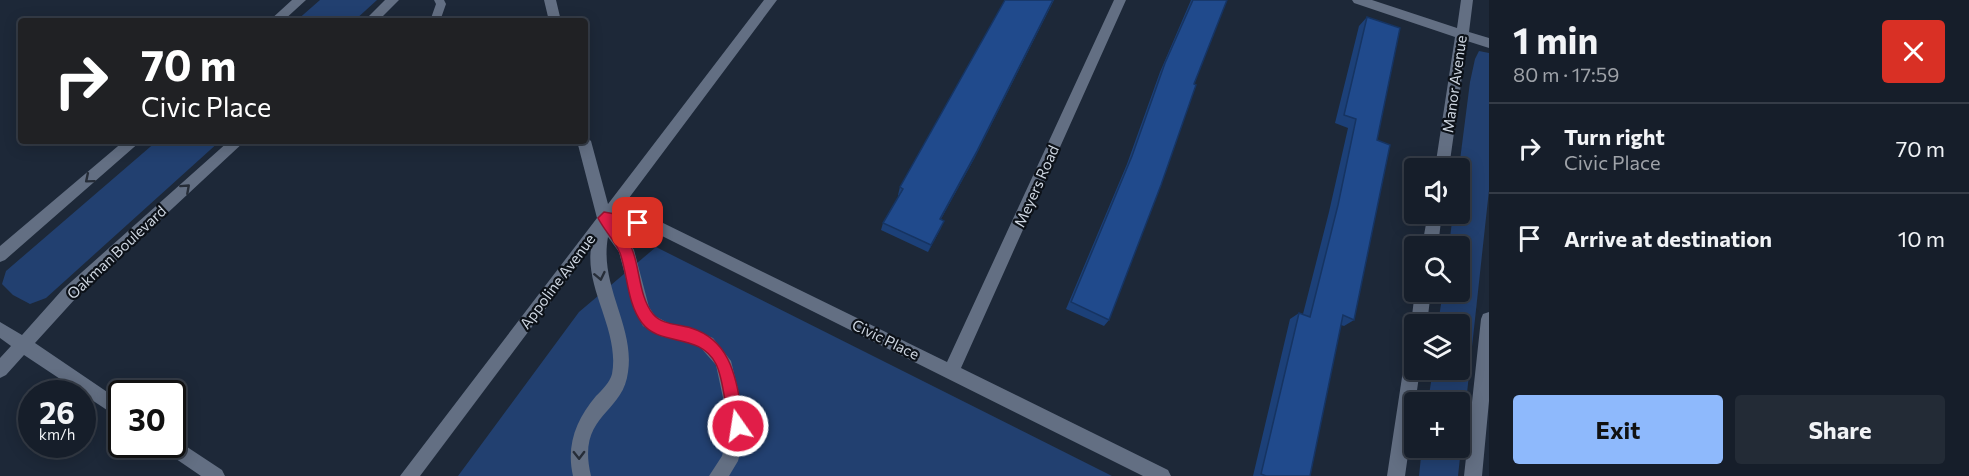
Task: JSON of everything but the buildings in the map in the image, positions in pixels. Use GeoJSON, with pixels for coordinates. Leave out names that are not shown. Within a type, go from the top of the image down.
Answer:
{"type":"FeatureCollection","features":[{"type":"Feature","properties":{"kind":"street"},"geometry":{"type":"LineString","coordinates":[[279,18],[300,0]]}},
{"type":"Feature","properties":{"kind":"street"},"geometry":{"type":"LineString","coordinates":[[373,18],[393,0]]}},
{"type":"Feature","properties":{"kind":"street"},"geometry":{"type":"LineString","coordinates":[[550,0],[554,18]]}},
{"type":"Feature","properties":{"kind":"street","name":"Appoline Avenue"},"geometry":{"type":"LineString","coordinates":[[410,476],[771,0]]}},
{"type":"Feature","properties":{"kind":"street","name":"Meyers Road"},"geometry":{"type":"LineString","coordinates":[[951,372],[1120,0]]}},
{"type":"Feature","properties":{"kind":"street"},"geometry":{"type":"LineString","coordinates":[[1358,0],[1489,43]]}},
{"type":"Feature","properties":{"kind":"street","name":"Manor Avenue"},"geometry":{"type":"LineString","coordinates":[[1443,158],[1467,0]]}},
{"type":"Feature","properties":{"kind":"street"},"geometry":{"type":"LineString","coordinates":[[0,255],[130,144]]}},
{"type":"Feature","properties":{"kind":"street","name":"Oakman Boulevard"},"geometry":{"type":"LineString","coordinates":[[0,370],[69,294],[235,144]]}},
{"type":"Feature","properties":{"kind":"street"},"geometry":{"type":"LineString","coordinates":[[585,144],[604,218],[626,250],[642,309],[649,321],[667,331],[690,335],[707,343],[723,361],[738,426],[729,461],[718,476]]}},
{"type":"Feature","properties":{"kind":"street"},"geometry":{"type":"LineString","coordinates":[[582,476],[578,462],[578,448],[583,426],[616,386],[620,372],[619,352],[598,263],[604,218]]}},
{"type":"Feature","properties":{"kind":"street","name":"Civic Place"},"geometry":{"type":"LineString","coordinates":[[604,218],[654,225],[1162,476]]}},
{"type":"Feature","properties":{"kind":"street"},"geometry":{"type":"LineString","coordinates":[[1473,476],[1489,319]]}},
{"type":"Feature","properties":{"kind":"street"},"geometry":{"type":"LineString","coordinates":[[0,328],[108,402]]}},
{"type":"Feature","properties":{"kind":"street"},"geometry":{"type":"LineString","coordinates":[[1396,476],[1410,380]]}},
{"type":"Feature","properties":{"kind":"street"},"geometry":{"type":"LineString","coordinates":[[186,456],[216,476]]}},
{"type":"Feature","properties":{"kind":"lane"},"geometry":{"type":"LineString","coordinates":[[436,18],[441,4],[439,0]]}},
{"type":"Feature","properties":{"kind":"shaded area"},"geometry":{"type":"Polygon","coordinates":[[[320,0],[377,0],[357,18],[299,18],[320,0]]]}},
{"type":"Feature","properties":{"kind":"shaded area"},"geometry":{"type":"Polygon","coordinates":[[[1479,51],[1489,53],[1489,190],[1470,365],[1470,314],[1440,314],[1441,302],[1470,302],[1470,236],[1450,236],[1452,224],[1470,224],[1470,158],[1460,158],[1475,59],[1479,51]]]}},
{"type":"Feature","properties":{"kind":"shaded area"},"geometry":{"type":"Polygon","coordinates":[[[154,144],[217,144],[46,298],[30,304],[13,295],[2,284],[6,271],[154,144]]]}},
{"type":"Feature","properties":{"kind":"shaded area"},"geometry":{"type":"Polygon","coordinates":[[[656,247],[1112,476],[458,476],[579,312],[656,247]]]}},
{"type":"Feature","properties":{"kind":"shaded area"},"geometry":{"type":"Polygon","coordinates":[[[1431,380],[1468,380],[1467,392],[1430,392],[1431,380]]]}},
{"type":"Feature","properties":{"kind":"shaded area"},"geometry":{"type":"Polygon","coordinates":[[[1421,458],[1460,458],[1458,476],[1419,476],[1421,458]]]}},
{"type":"Feature","properties":{"kind":"route"},"geometry":{"type":"LineString","coordinates":[[638,223],[604,218],[626,250],[642,309],[649,321],[667,331],[690,335],[707,343],[723,361],[738,426]]}}]}
